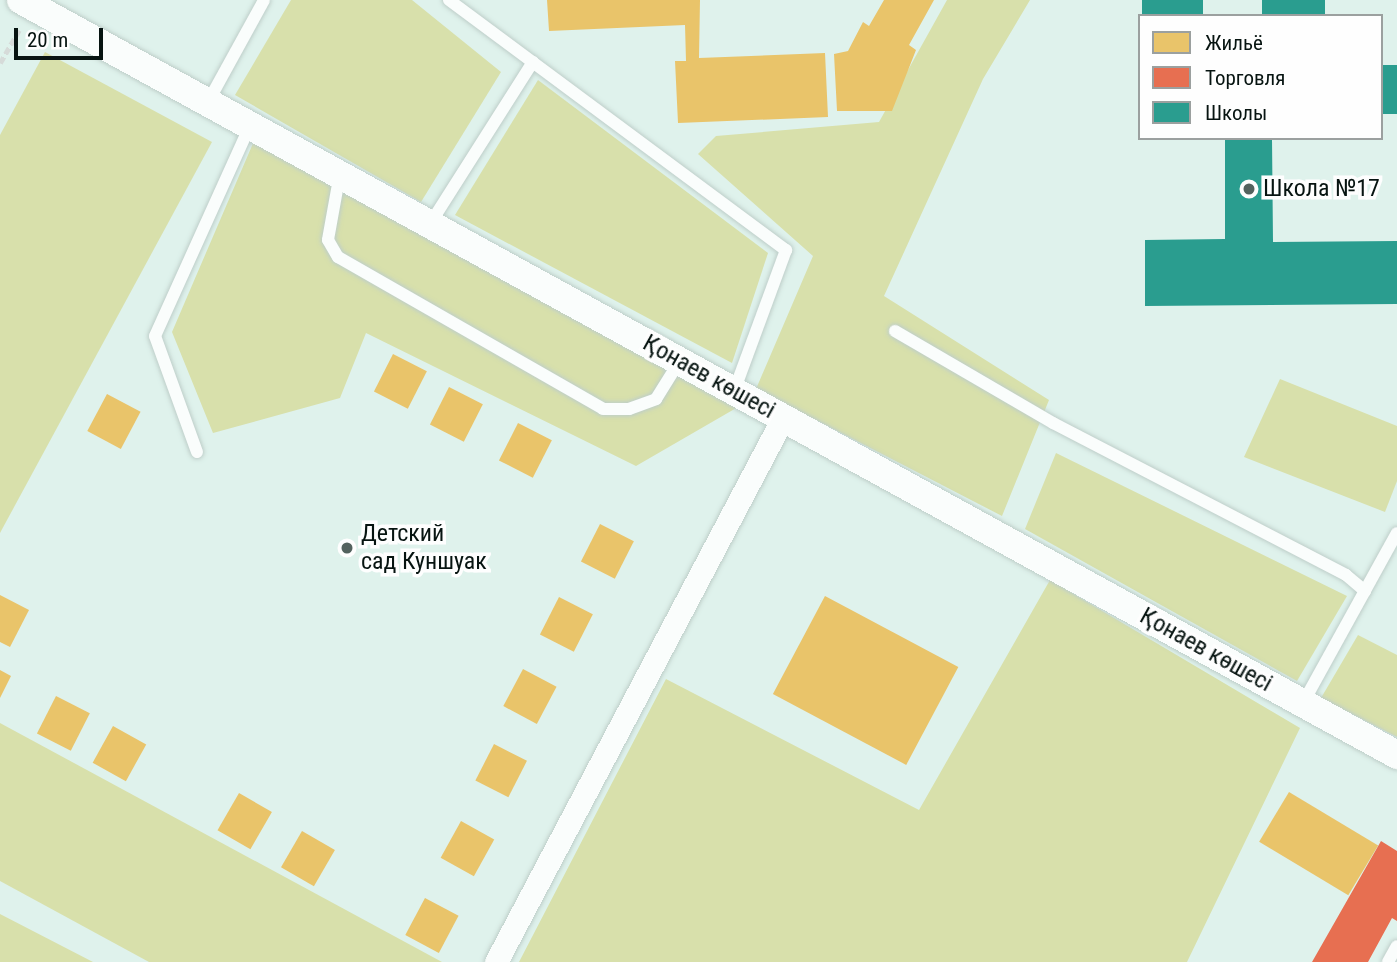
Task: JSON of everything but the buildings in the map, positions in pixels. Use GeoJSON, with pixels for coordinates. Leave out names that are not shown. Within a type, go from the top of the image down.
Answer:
{"type":"FeatureCollection","features":[{"type":"Feature","properties":{"kind":"street","name":"Қонаев көшесі"},"geometry":{"type":"LineString","coordinates":[[27,3],[340,172],[1397,755]]}},
{"type":"Feature","properties":{"kind":"street"},"geometry":{"type":"LineString","coordinates":[[496,962],[783,418]]}},
{"type":"Feature","properties":{"kind":"lane"},"geometry":{"type":"LineString","coordinates":[[208,102],[264,0]]}},
{"type":"Feature","properties":{"kind":"lane"},"geometry":{"type":"LineString","coordinates":[[449,0],[786,250],[734,391]]}},
{"type":"Feature","properties":{"kind":"lane"},"geometry":{"type":"LineString","coordinates":[[430,224],[533,62]]}},
{"type":"Feature","properties":{"kind":"lane"},"geometry":{"type":"LineString","coordinates":[[197,452],[155,336],[250,125]]}},
{"type":"Feature","properties":{"kind":"lane"},"geometry":{"type":"LineString","coordinates":[[340,172],[328,240],[338,257],[603,409],[629,409],[656,399],[680,361]]}},
{"type":"Feature","properties":{"kind":"lane"},"geometry":{"type":"LineString","coordinates":[[895,331],[1054,423],[1346,575],[1365,591]]}},
{"type":"Feature","properties":{"kind":"lane"},"geometry":{"type":"LineString","coordinates":[[1303,704],[1397,533]]}},
{"type":"Feature","properties":{"kind":"lane"},"geometry":{"type":"LineString","coordinates":[[1388,962],[1397,946]]}},
{"type":"Feature","properties":{"kind":"path"},"geometry":{"type":"LineString","coordinates":[[0,63],[27,3]]}},
{"type":"Feature","properties":{"kind":"green space"},"geometry":{"type":"Polygon","coordinates":[[[291,0],[412,0],[501,72],[421,202],[235,95],[291,0]]]}},
{"type":"Feature","properties":{"kind":"green space"},"geometry":{"type":"Polygon","coordinates":[[[947,0],[1030,0],[983,79],[884,296],[1049,400],[1002,516],[756,389],[813,256],[698,154],[716,136],[879,122],[947,0]]]}},
{"type":"Feature","properties":{"kind":"green space"},"geometry":{"type":"Polygon","coordinates":[[[45,52],[212,142],[0,533],[0,135],[45,52]]]}},
{"type":"Feature","properties":{"kind":"green space"},"geometry":{"type":"Polygon","coordinates":[[[538,80],[768,253],[732,363],[455,215],[538,80]]]}},
{"type":"Feature","properties":{"kind":"green space"},"geometry":{"type":"Polygon","coordinates":[[[254,141],[738,407],[636,466],[366,333],[340,398],[213,433],[172,332],[254,141]]]}},
{"type":"Feature","properties":{"kind":"green space"},"geometry":{"type":"Polygon","coordinates":[[[1280,379],[1397,426],[1397,481],[1385,512],[1244,457],[1280,379]]]}},
{"type":"Feature","properties":{"kind":"green space"},"geometry":{"type":"Polygon","coordinates":[[[1056,453],[1347,596],[1297,681],[1025,529],[1056,453]]]}},
{"type":"Feature","properties":{"kind":"green space"},"geometry":{"type":"Polygon","coordinates":[[[1050,580],[1300,728],[1187,962],[519,962],[666,679],[919,810],[1050,580]]]}},
{"type":"Feature","properties":{"kind":"green space"},"geometry":{"type":"Polygon","coordinates":[[[1358,635],[1397,655],[1397,737],[1321,698],[1358,635]]]}},
{"type":"Feature","properties":{"kind":"green space"},"geometry":{"type":"Polygon","coordinates":[[[0,723],[442,962],[149,962],[0,881],[0,723]]]}},
{"type":"Feature","properties":{"kind":"green space"},"geometry":{"type":"Polygon","coordinates":[[[0,914],[93,962],[0,962],[0,914]]]}},
{"type":"Feature","properties":{"kind":"place","name":"Школа №17"},"geometry":{"type":"Point","coordinates":[1249,189]}},
{"type":"Feature","properties":{"kind":"place","name":"Детский сад Куншуак"},"geometry":{"type":"Point","coordinates":[347,548]}}]}
